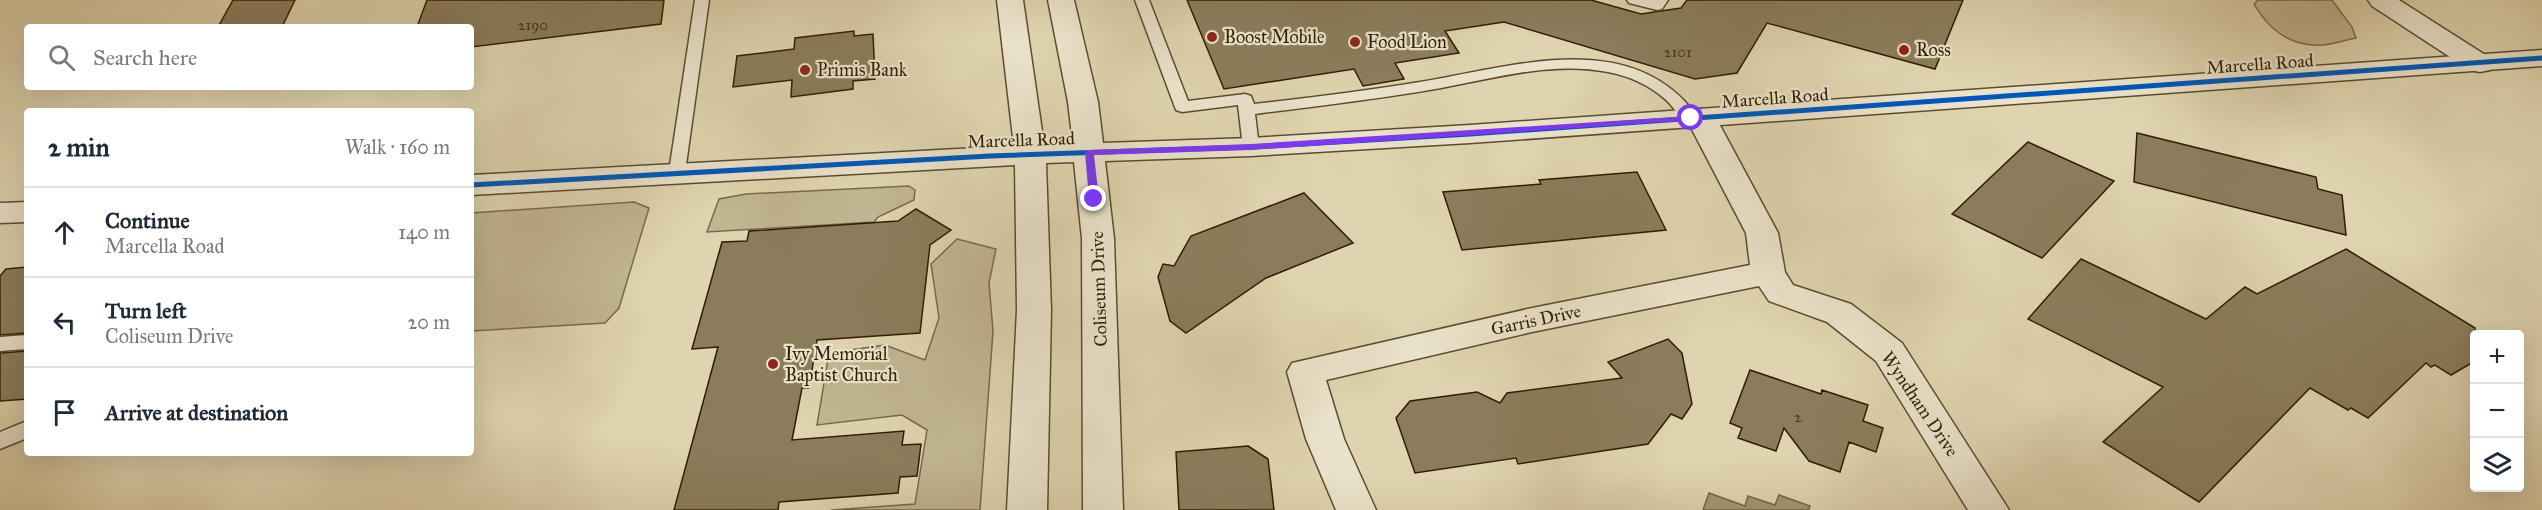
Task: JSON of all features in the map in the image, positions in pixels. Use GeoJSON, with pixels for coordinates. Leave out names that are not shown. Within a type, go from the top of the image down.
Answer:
{"type":"FeatureCollection","features":[{"type":"Feature","properties":{"kind":"street"},"geometry":{"type":"LineString","coordinates":[[1010,0],[1029,155],[1034,282],[1027,510]]}},
{"type":"Feature","properties":{"kind":"street","name":"Coliseum Drive"},"geometry":{"type":"LineString","coordinates":[[1061,0],[1083,102],[1098,238],[1103,510]]}},
{"type":"Feature","properties":{"kind":"street"},"geometry":{"type":"LineString","coordinates":[[2380,0],[2480,64]]}},
{"type":"Feature","properties":{"kind":"street","name":"Marcella Road"},"geometry":{"type":"LineString","coordinates":[[474,185],[677,172],[1089,152],[1251,147],[2542,58]]}},
{"type":"Feature","properties":{"kind":"street"},"geometry":{"type":"LineString","coordinates":[[1696,118],[1762,233],[1768,273]]}},
{"type":"Feature","properties":{"kind":"street"},"geometry":{"type":"LineString","coordinates":[[0,213],[24,212]]}},
{"type":"Feature","properties":{"kind":"street","name":"Garris Drive"},"geometry":{"type":"LineString","coordinates":[[1356,510],[1325,439],[1305,372],[1532,320],[1768,273]]}},
{"type":"Feature","properties":{"kind":"street","name":"Wyndham Drive"},"geometry":{"type":"LineString","coordinates":[[1768,273],[1781,293],[1839,313],[1888,352],[1989,510]]}},
{"type":"Feature","properties":{"kind":"lane"},"geometry":{"type":"LineString","coordinates":[[677,172],[702,0]]}},
{"type":"Feature","properties":{"kind":"lane"},"geometry":{"type":"LineString","coordinates":[[1142,0],[1182,107],[1245,99],[1251,147]]}},
{"type":"Feature","properties":{"kind":"lane"},"geometry":{"type":"LineString","coordinates":[[1634,0],[1657,6],[1661,0]]}},
{"type":"Feature","properties":{"kind":"lane"},"geometry":{"type":"LineString","coordinates":[[1247,110],[1404,90],[1554,64],[1594,65],[1636,74],[1661,87],[1680,101],[1696,118]]}},
{"type":"Feature","properties":{"kind":"lane"},"geometry":{"type":"LineString","coordinates":[[0,344],[24,342]]}},
{"type":"Feature","properties":{"kind":"lane"},"geometry":{"type":"LineString","coordinates":[[0,441],[24,430]]}},
{"type":"Feature","properties":{"kind":"shaded area"},"geometry":{"type":"Polygon","coordinates":[[[2258,0],[2332,0],[2352,27],[2356,38],[2323,45],[2311,45],[2291,40],[2267,22],[2254,4],[2258,0]]]}},
{"type":"Feature","properties":{"kind":"shaded area"},"geometry":{"type":"Polygon","coordinates":[[[909,186],[915,190],[914,200],[878,217],[874,222],[707,232],[719,199],[746,194],[909,186]]]}},
{"type":"Feature","properties":{"kind":"shaded area"},"geometry":{"type":"Polygon","coordinates":[[[634,202],[649,208],[619,308],[605,323],[474,331],[474,213],[634,202]]]}},
{"type":"Feature","properties":{"kind":"shaded area"},"geometry":{"type":"Polygon","coordinates":[[[957,239],[996,249],[989,283],[993,331],[980,510],[831,510],[915,504],[927,430],[902,415],[817,425],[829,353],[885,345],[925,360],[939,318],[931,264],[957,239]]]}},
{"type":"Feature","properties":{"kind":"shaded area"},"geometry":{"type":"Polygon","coordinates":[[[1709,493],[1745,506],[1748,496],[1775,505],[1779,495],[1810,506],[1809,510],[1703,510],[1709,493]]]}},
{"type":"Feature","properties":{"kind":"building"},"geometry":{"type":"Polygon","coordinates":[[[233,0],[295,0],[283,24],[220,24],[233,0]]]}},
{"type":"Feature","properties":{"kind":"building"},"geometry":{"type":"Polygon","coordinates":[[[427,0],[664,0],[661,24],[474,47],[474,24],[418,24],[427,0]]]}},
{"type":"Feature","properties":{"kind":"building"},"geometry":{"type":"Polygon","coordinates":[[[1187,0],[1591,0],[1641,14],[1681,8],[1687,0],[1963,0],[1935,69],[1767,23],[1737,73],[1695,79],[1504,22],[1445,31],[1459,53],[1395,63],[1404,79],[1363,86],[1354,69],[1224,89],[1187,0]]]}},
{"type":"Feature","properties":{"kind":"building","name":"Primis Bank"},"geometry":{"type":"Polygon","coordinates":[[[854,31],[854,36],[873,34],[875,79],[853,81],[853,89],[791,97],[792,80],[733,87],[737,56],[794,49],[795,38],[854,31]]]}},
{"type":"Feature","properties":{"kind":"building"},"geometry":{"type":"Polygon","coordinates":[[[2137,133],[2316,177],[2318,189],[2342,195],[2346,235],[2134,182],[2137,133]]]}},
{"type":"Feature","properties":{"kind":"building"},"geometry":{"type":"Polygon","coordinates":[[[2028,142],[2114,181],[2042,258],[1952,214],[2028,142]]]}},
{"type":"Feature","properties":{"kind":"building"},"geometry":{"type":"Polygon","coordinates":[[[1637,172],[1666,230],[1462,250],[1443,192],[1541,184],[1539,180],[1637,172]]]}},
{"type":"Feature","properties":{"kind":"building"},"geometry":{"type":"Polygon","coordinates":[[[1304,193],[1353,243],[1266,278],[1186,333],[1170,321],[1158,277],[1163,264],[1174,266],[1191,236],[1304,193]]]}},
{"type":"Feature","properties":{"kind":"building","name":"Ivy Memorial Baptist Church"},"geometry":{"type":"Polygon","coordinates":[[[916,209],[951,230],[930,245],[920,333],[817,340],[809,388],[802,388],[792,440],[904,431],[902,445],[921,444],[917,476],[900,477],[898,493],[779,502],[778,510],[674,510],[718,347],[692,349],[722,242],[747,241],[749,231],[898,221],[916,209]]]}},
{"type":"Feature","properties":{"kind":"building"},"geometry":{"type":"Polygon","coordinates":[[[2346,249],[2475,328],[2475,330],[2470,330],[2470,364],[2451,375],[2435,365],[2431,367],[2426,363],[2368,418],[2351,408],[2348,410],[2310,388],[2199,502],[2103,442],[2163,387],[2028,319],[2081,259],[2206,319],[2245,287],[2257,294],[2346,249]]]}},
{"type":"Feature","properties":{"kind":"building"},"geometry":{"type":"Polygon","coordinates":[[[24,267],[24,333],[0,335],[0,276],[6,269],[24,267]]]}},
{"type":"Feature","properties":{"kind":"building"},"geometry":{"type":"Polygon","coordinates":[[[1668,339],[1682,353],[1692,404],[1682,419],[1671,414],[1648,444],[1518,464],[1516,458],[1415,473],[1396,418],[1410,401],[1477,392],[1500,403],[1507,393],[1622,378],[1608,362],[1668,339]]]}},
{"type":"Feature","properties":{"kind":"building"},"geometry":{"type":"Polygon","coordinates":[[[24,351],[24,399],[0,401],[0,353],[24,351]]]}},
{"type":"Feature","properties":{"kind":"building"},"geometry":{"type":"Polygon","coordinates":[[[1750,370],[1821,394],[1822,390],[1868,405],[1863,421],[1883,428],[1876,452],[1849,442],[1840,472],[1809,461],[1784,428],[1776,451],[1738,438],[1742,428],[1730,423],[1750,370]]]}},
{"type":"Feature","properties":{"kind":"building"},"geometry":{"type":"Polygon","coordinates":[[[1248,446],[1268,459],[1274,510],[1179,510],[1176,452],[1248,446]]]}},
{"type":"Feature","properties":{"kind":"cycle path"},"geometry":{"type":"LineString","coordinates":[[474,185],[990,156],[1251,147],[1470,134],[2542,58]]}},
{"type":"Feature","properties":{"kind":"place","name":"Boost Mobile"},"geometry":{"type":"Point","coordinates":[1212,37]}},
{"type":"Feature","properties":{"kind":"place","name":"Food Lion"},"geometry":{"type":"Point","coordinates":[1355,42]}},
{"type":"Feature","properties":{"kind":"place","name":"Ross"},"geometry":{"type":"Point","coordinates":[1904,50]}},
{"type":"Feature","properties":{"kind":"place","name":"Primis Bank"},"geometry":{"type":"Point","coordinates":[805,70]}},
{"type":"Feature","properties":{"kind":"place","name":"Ivy Memorial Baptist Church"},"geometry":{"type":"Point","coordinates":[773,364]}},
{"type":"Feature","properties":{"kind":"route"},"geometry":{"type":"LineString","coordinates":[[1094,199],[1089,152],[1251,147],[1691,118]]}}]}
